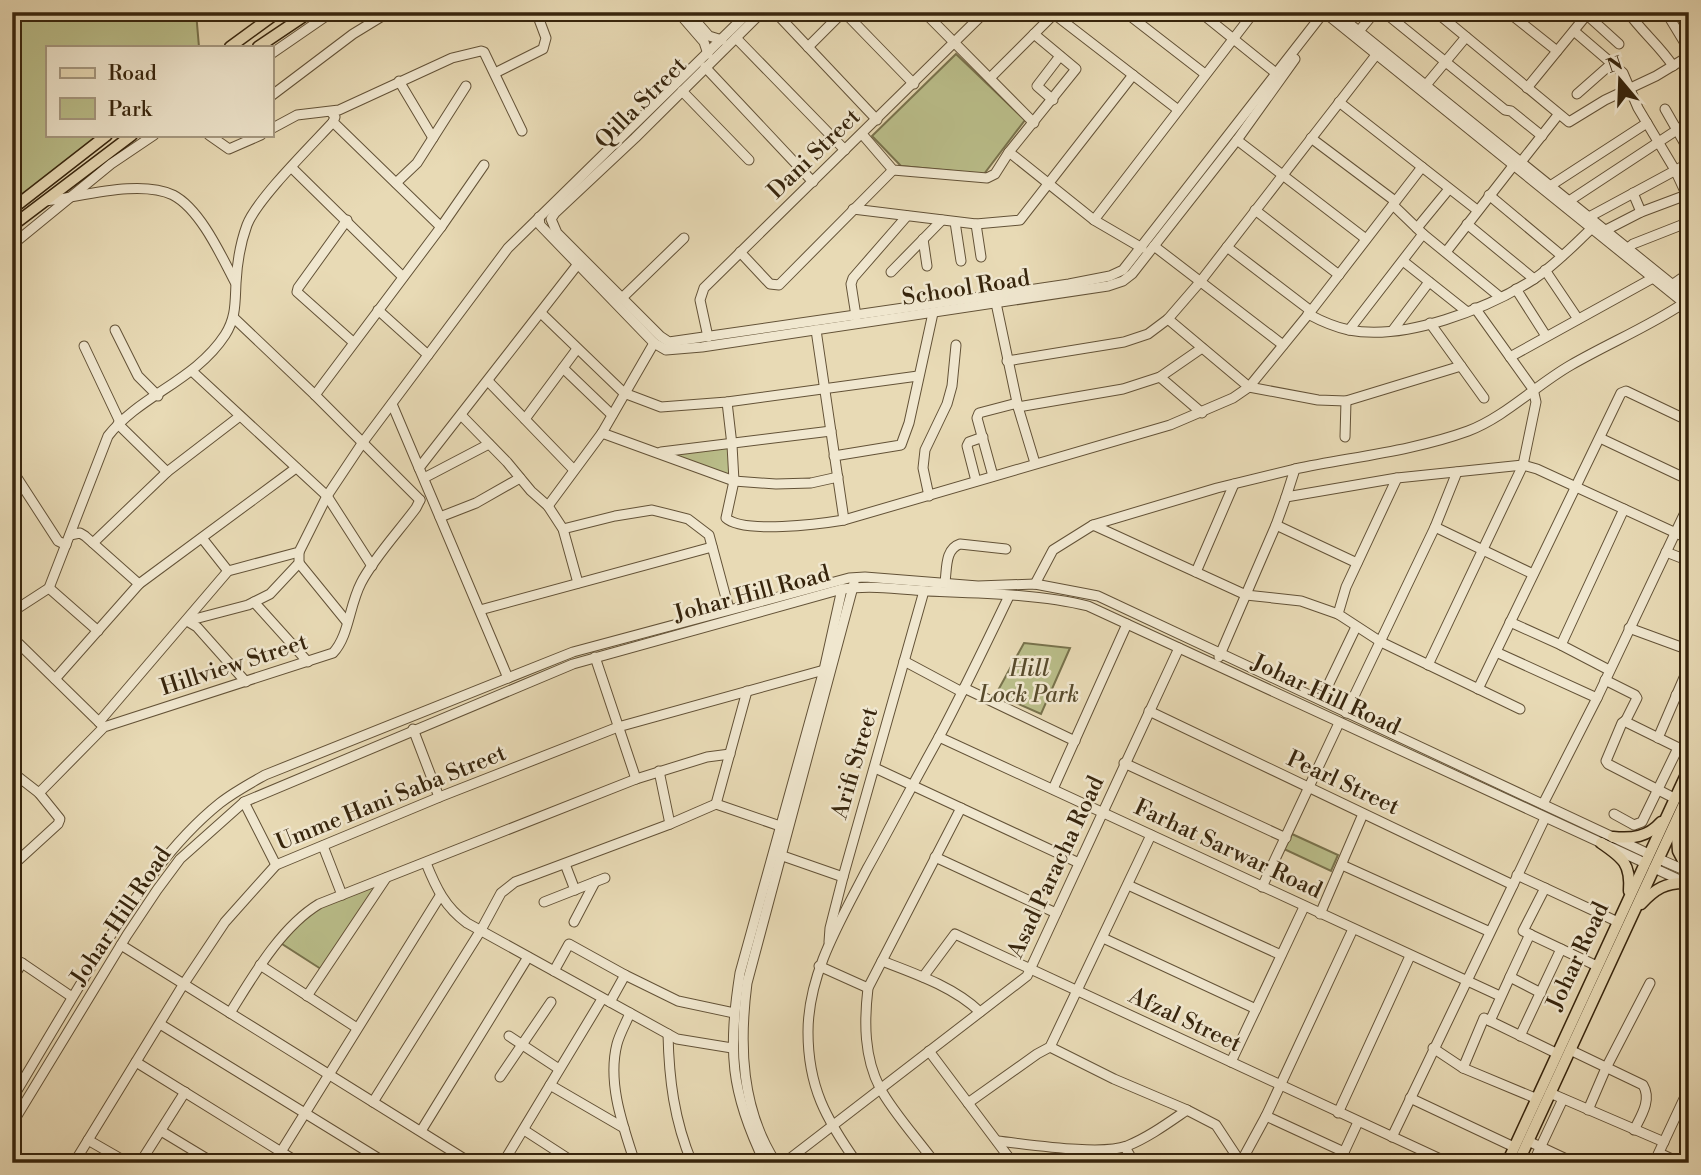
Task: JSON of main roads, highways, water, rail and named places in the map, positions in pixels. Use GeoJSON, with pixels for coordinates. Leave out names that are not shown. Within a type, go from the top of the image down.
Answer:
{"type":"FeatureCollection","features":[{"type":"Feature","properties":{"kind":"main road"},"geometry":{"type":"LineString","coordinates":[[231,46],[278,12]]}},
{"type":"Feature","properties":{"kind":"main road"},"geometry":{"type":"LineString","coordinates":[[259,46],[310,12]]}},
{"type":"Feature","properties":{"kind":"main road"},"geometry":{"type":"LineString","coordinates":[[12,209],[106,136]]}},
{"type":"Feature","properties":{"kind":"main road"},"geometry":{"type":"LineString","coordinates":[[12,226],[130,136]]}},
{"type":"Feature","properties":{"kind":"main road","name":"Johar Road"},"geometry":{"type":"LineString","coordinates":[[1671,819],[1674,797],[1689,768]]}},
{"type":"Feature","properties":{"kind":"main road","name":"Johar Road"},"geometry":{"type":"LineString","coordinates":[[1518,1163],[1550,1093],[1557,1061],[1570,1050],[1636,908],[1652,861],[1671,819],[1689,794]]}},
{"type":"Feature","properties":{"kind":"main road"},"geometry":{"type":"LineString","coordinates":[[1613,837],[1631,839],[1671,819],[1678,851],[1688,878],[1662,886],[1636,908]]}},
{"type":"Feature","properties":{"kind":"main road"},"geometry":{"type":"LineString","coordinates":[[1601,843],[1627,864],[1630,879],[1629,898]]}},
{"type":"Feature","properties":{"kind":"main road","name":"Johar Road"},"geometry":{"type":"LineString","coordinates":[[1507,1163],[1535,1098],[1557,1061],[1629,898],[1652,861]]}},
{"type":"Feature","properties":{"kind":"park label","name":"Hill Lock Park"},"geometry":{"type":"Point","coordinates":[1029,682]}}]}
